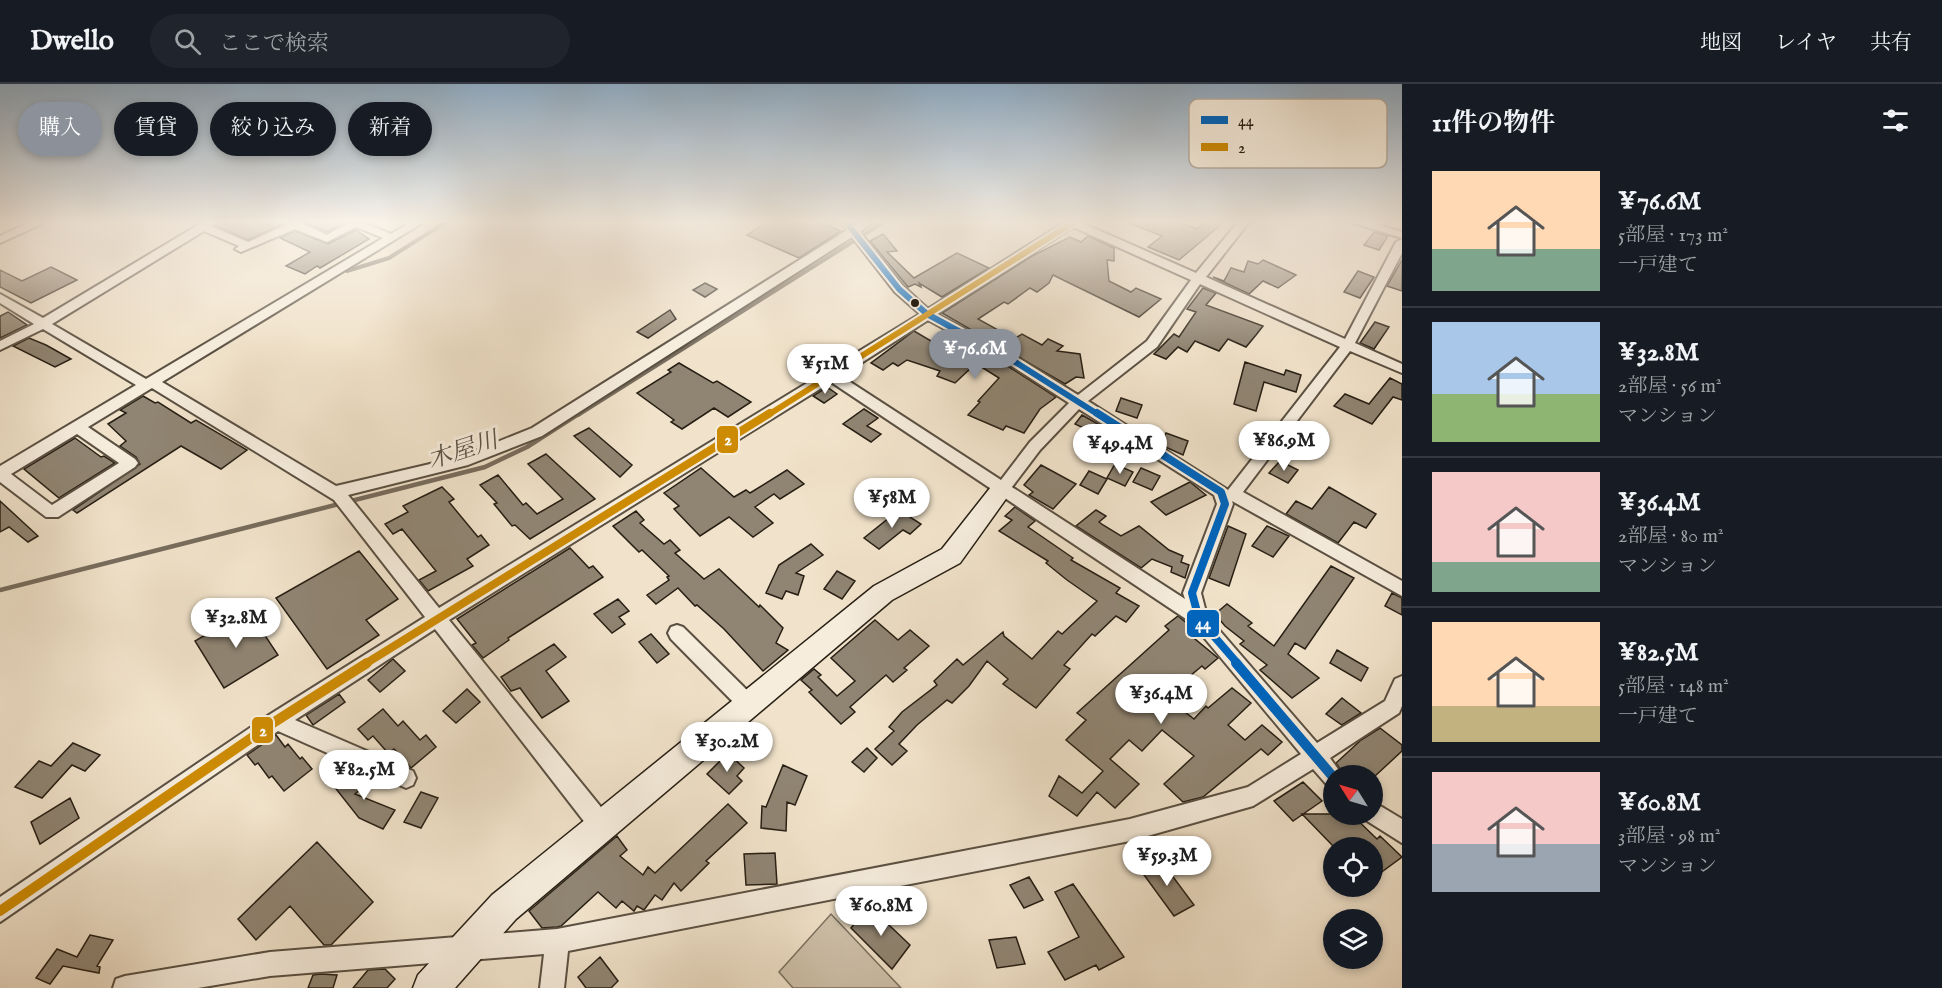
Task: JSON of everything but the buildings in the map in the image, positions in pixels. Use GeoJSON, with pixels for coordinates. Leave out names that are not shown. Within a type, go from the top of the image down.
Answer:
{"type":"FeatureCollection","features":[{"type":"Feature","properties":{"kind":"street"},"geometry":{"type":"LineString","coordinates":[[0,346],[45,325],[145,264]]}},
{"type":"Feature","properties":{"kind":"street"},"geometry":{"type":"LineString","coordinates":[[77,427],[130,463],[52,513],[0,474],[77,427],[348,264]]}},
{"type":"Feature","properties":{"kind":"street"},"geometry":{"type":"LineString","coordinates":[[342,499],[507,447],[546,426],[804,264]]}},
{"type":"Feature","properties":{"kind":"street"},"geometry":{"type":"LineString","coordinates":[[879,264],[899,290],[927,314],[1012,360],[1221,492],[1402,589]]}},
{"type":"Feature","properties":{"kind":"street"},"geometry":{"type":"LineString","coordinates":[[0,910],[276,721],[1007,264]]}},
{"type":"Feature","properties":{"kind":"street"},"geometry":{"type":"LineString","coordinates":[[1165,264],[1402,369]]}},
{"type":"Feature","properties":{"kind":"street"},"geometry":{"type":"LineString","coordinates":[[431,988],[504,907],[601,825],[884,594],[951,556],[1035,446],[1079,401],[1152,344],[1210,264]]}},
{"type":"Feature","properties":{"kind":"street"},"geometry":{"type":"LineString","coordinates":[[1199,619],[1192,593],[1228,496],[1348,345],[1390,264]]}},
{"type":"Feature","properties":{"kind":"street"},"geometry":{"type":"LineString","coordinates":[[3,304],[149,384],[342,499],[601,825]]}},
{"type":"Feature","properties":{"kind":"street"},"geometry":{"type":"LineString","coordinates":[[831,376],[1199,619],[1323,766]]}},
{"type":"Feature","properties":{"kind":"street"},"geometry":{"type":"LineString","coordinates":[[677,633],[749,705]]}},
{"type":"Feature","properties":{"kind":"street"},"geometry":{"type":"LineString","coordinates":[[125,988],[270,963],[468,946],[557,941],[1130,830],[1253,796],[1316,758],[1392,707],[1402,685]]}},
{"type":"Feature","properties":{"kind":"street"},"geometry":{"type":"LineString","coordinates":[[276,721],[406,778]]}},
{"type":"Feature","properties":{"kind":"street"},"geometry":{"type":"LineString","coordinates":[[1383,819],[1402,832]]}},
{"type":"Feature","properties":{"kind":"street"},"geometry":{"type":"LineString","coordinates":[[552,988],[557,941]]}},
{"type":"Feature","properties":{"kind":"shaded area"},"geometry":{"type":"Polygon","coordinates":[[[831,914],[901,988],[793,988],[779,972],[831,914]]]}},
{"type":"Feature","properties":{"kind":"waterway"},"geometry":{"type":"LineString","coordinates":[[347,271],[369,264]]}},
{"type":"Feature","properties":{"kind":"waterway","name":"木屋川"},"geometry":{"type":"LineString","coordinates":[[578,415],[817,264]]}},
{"type":"Feature","properties":{"kind":"waterway","name":"木屋川"},"geometry":{"type":"LineString","coordinates":[[0,590],[485,467],[527,447],[580,413]]}},
{"type":"Feature","properties":{"kind":"transit line","name":"44"},"geometry":{"type":"LineString","coordinates":[[879,264],[899,289],[927,314],[1012,360],[1221,492],[1225,504],[1192,593],[1199,619],[1323,765]]}},
{"type":"Feature","properties":{"kind":"transit line","name":"2"},"geometry":{"type":"LineString","coordinates":[[0,911],[276,721],[1007,264]]}}]}
